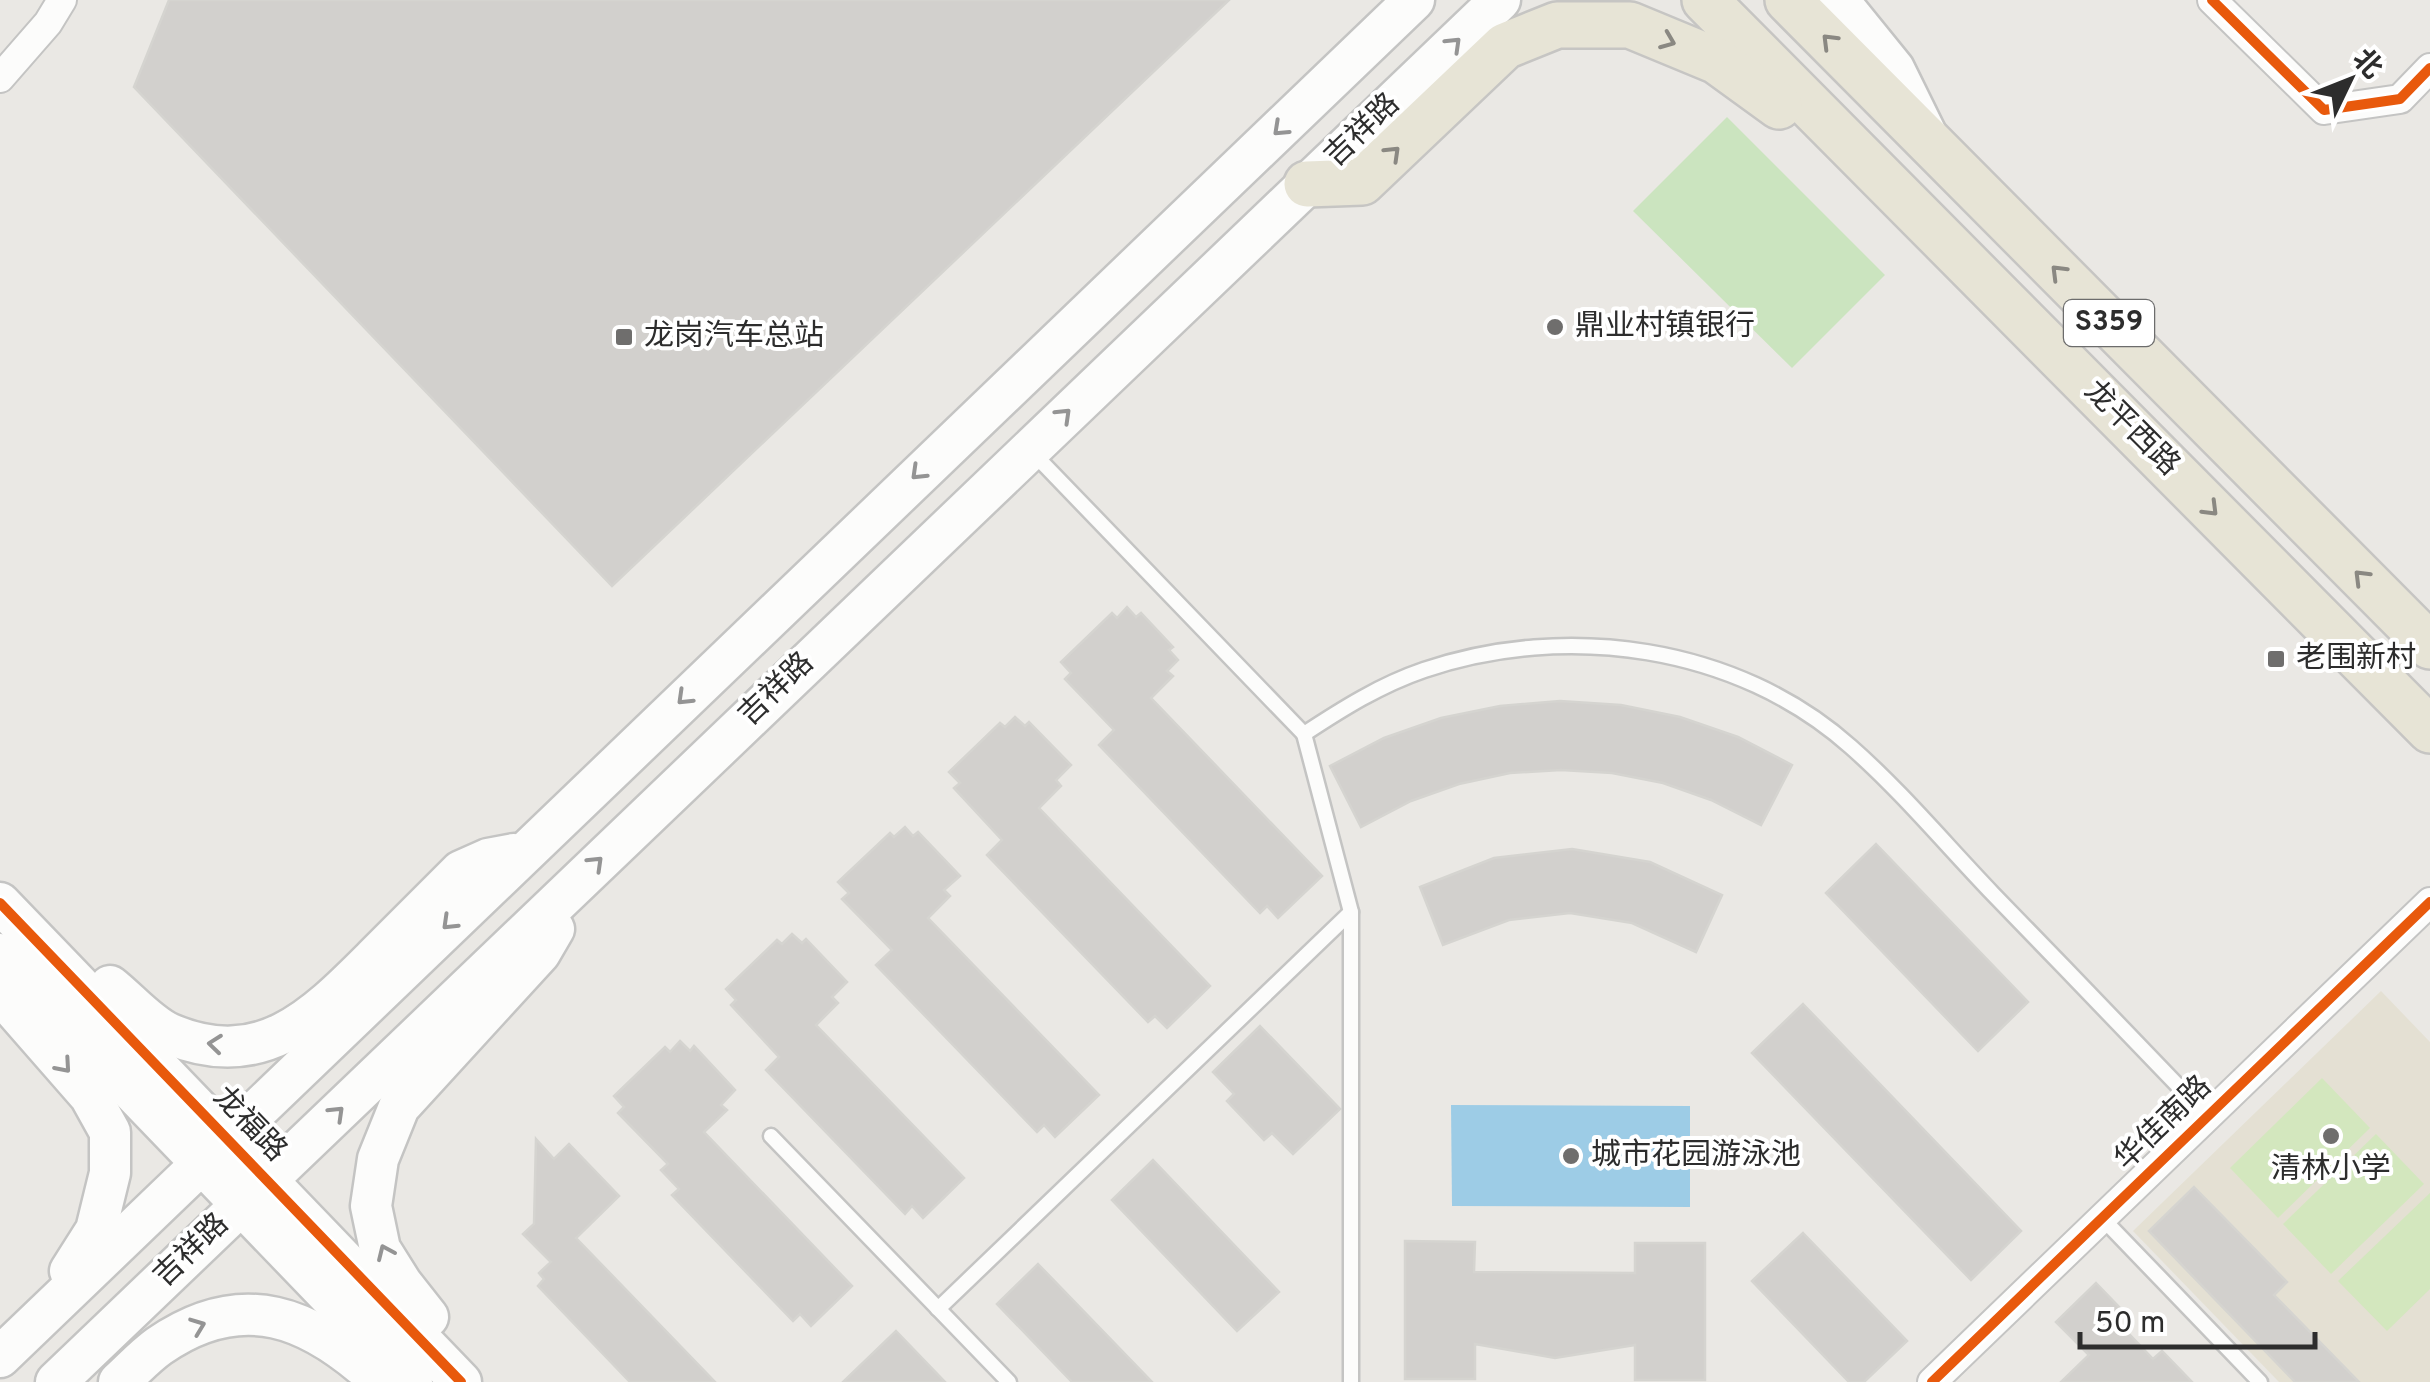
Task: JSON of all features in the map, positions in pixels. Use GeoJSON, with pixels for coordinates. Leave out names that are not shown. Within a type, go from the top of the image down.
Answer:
{"type":"FeatureCollection","features":[{"type":"Feature","properties":{"kind":"main road","name":"吉祥路"},"geometry":{"type":"LineString","coordinates":[[0,1357],[1378,19],[1414,0]]}},
{"type":"Feature","properties":{"kind":"main road","name":"吉祥路"},"geometry":{"type":"LineString","coordinates":[[56,1382],[1500,0]]}},
{"type":"Feature","properties":{"kind":"main road","name":"龙平西路"},"geometry":{"type":"LineString","coordinates":[[1706,0],[2430,730]]}},
{"type":"Feature","properties":{"kind":"main road","name":"龙平西路"},"geometry":{"type":"LineString","coordinates":[[1788,0],[2430,646]]}},
{"type":"Feature","properties":{"kind":"main road"},"geometry":{"type":"LineString","coordinates":[[1838,0],[1894,69],[1929,142]]}},
{"type":"Feature","properties":{"kind":"main road"},"geometry":{"type":"LineString","coordinates":[[1307,184],[1362,182],[1505,46],[1557,26],[1630,25],[1717,61],[1896,192]]}},
{"type":"Feature","properties":{"kind":"main road"},"geometry":{"type":"LineString","coordinates":[[16,946],[94,972],[166,1032],[209,1046],[249,1046],[284,1034],[323,1008],[461,871],[488,859],[523,853]]}},
{"type":"Feature","properties":{"kind":"main road"},"geometry":{"type":"LineString","coordinates":[[488,1382],[402,1284],[380,1249],[371,1206],[378,1159],[399,1107],[540,954],[557,925],[560,897]]}},
{"type":"Feature","properties":{"kind":"main road","name":"龙福路"},"geometry":{"type":"LineString","coordinates":[[0,903],[16,946],[254,1193],[412,1382]]}},
{"type":"Feature","properties":{"kind":"main road"},"geometry":{"type":"LineString","coordinates":[[0,993],[90,1096],[110,1132],[110,1173],[96,1230],[34,1324]]}},
{"type":"Feature","properties":{"kind":"main road","name":"龙福路"},"geometry":{"type":"LineString","coordinates":[[254,1193],[461,1382]]}},
{"type":"Feature","properties":{"kind":"main road"},"geometry":{"type":"LineString","coordinates":[[120,1382],[157,1347],[194,1325],[244,1313],[300,1322],[351,1354],[382,1382]]}},
{"type":"Feature","properties":{"kind":"street"},"geometry":{"type":"LineString","coordinates":[[0,78],[48,23],[62,0]]}},
{"type":"Feature","properties":{"kind":"street"},"geometry":{"type":"LineString","coordinates":[[2212,0],[2324,110],[2400,99],[2430,68]]}},
{"type":"Feature","properties":{"kind":"street","name":"华佳南路"},"geometry":{"type":"LineString","coordinates":[[1932,1382],[2430,902]]}},
{"type":"Feature","properties":{"kind":"lane"},"geometry":{"type":"LineString","coordinates":[[1029,449],[1304,734],[1351,912],[1351,1382]]}},
{"type":"Feature","properties":{"kind":"lane"},"geometry":{"type":"LineString","coordinates":[[1304,734],[1380,688],[1421,671],[1508,649],[1552,646],[1643,651],[1732,676],[1787,703],[1850,746],[2208,1117]]}},
{"type":"Feature","properties":{"kind":"lane"},"geometry":{"type":"LineString","coordinates":[[938,1309],[1351,912]]}},
{"type":"Feature","properties":{"kind":"lane"},"geometry":{"type":"LineString","coordinates":[[771,1136],[1008,1382]]}},
{"type":"Feature","properties":{"kind":"lane"},"geometry":{"type":"LineString","coordinates":[[2103,1218],[2260,1382]]}},
{"type":"Feature","properties":{"kind":"shaded area","name":"清林小学"},"geometry":{"type":"Polygon","coordinates":[[[2381,991],[2430,1042],[2430,1382],[2279,1382],[2133,1231],[2381,991]]]}},
{"type":"Feature","properties":{"kind":"green space"},"geometry":{"type":"Polygon","coordinates":[[[1727,117],[1885,275],[1792,368],[1633,211],[1727,117]]]}},
{"type":"Feature","properties":{"kind":"green space"},"geometry":{"type":"Polygon","coordinates":[[[2322,1078],[2370,1128],[2278,1218],[2230,1168],[2322,1078]]]}},
{"type":"Feature","properties":{"kind":"green space"},"geometry":{"type":"Polygon","coordinates":[[[2376,1134],[2424,1184],[2331,1274],[2283,1224],[2376,1134]]]}},
{"type":"Feature","properties":{"kind":"green space"},"geometry":{"type":"Polygon","coordinates":[[[2430,1193],[2430,1289],[2387,1331],[2338,1281],[2430,1193]]]}},
{"type":"Feature","properties":{"kind":"water","name":"城市花园游泳池"},"geometry":{"type":"Polygon","coordinates":[[[1451,1105],[1690,1106],[1690,1207],[1452,1206],[1451,1105]]]}},
{"type":"Feature","properties":{"kind":"building","name":"龙岗汽车总站"},"geometry":{"type":"Polygon","coordinates":[[[169,0],[1229,0],[612,586],[134,87],[169,0]]]}},
{"type":"Feature","properties":{"kind":"building"},"geometry":{"type":"Polygon","coordinates":[[[1127,607],[1136,617],[1141,613],[1173,647],[1169,650],[1178,660],[1167,671],[1173,676],[1151,698],[1322,876],[1278,918],[1267,906],[1260,913],[1099,745],[1114,730],[1065,679],[1071,673],[1061,662],[1112,613],[1117,618],[1127,607]]]}},
{"type":"Feature","properties":{"kind":"building"},"geometry":{"type":"Polygon","coordinates":[[[1560,701],[1621,705],[1680,717],[1738,737],[1792,765],[1761,825],[1711,800],[1663,783],[1612,773],[1561,770],[1510,773],[1459,784],[1411,801],[1361,827],[1330,766],[1384,738],[1441,718],[1500,706],[1560,701]]]}},
{"type":"Feature","properties":{"kind":"building"},"geometry":{"type":"Polygon","coordinates":[[[1015,717],[1025,726],[1029,722],[1071,765],[1056,780],[1061,786],[1039,808],[1210,986],[1167,1028],[1155,1016],[1148,1022],[987,855],[1002,840],[954,788],[960,783],[949,772],[1000,723],[1005,727],[1015,717]]]}},
{"type":"Feature","properties":{"kind":"building"},"geometry":{"type":"Polygon","coordinates":[[[905,827],[913,836],[918,832],[960,876],[944,890],[950,896],[928,918],[1099,1095],[1055,1137],[1044,1125],[1037,1132],[876,965],[892,950],[842,899],[849,893],[838,882],[890,833],[894,837],[905,827]]]}},
{"type":"Feature","properties":{"kind":"building"},"geometry":{"type":"Polygon","coordinates":[[[1876,844],[2028,1002],[1978,1051],[1826,893],[1876,844]]]}},
{"type":"Feature","properties":{"kind":"building"},"geometry":{"type":"Polygon","coordinates":[[[1572,849],[1650,862],[1722,895],[1696,952],[1632,923],[1570,913],[1509,920],[1443,945],[1420,887],[1494,858],[1572,849]]]}},
{"type":"Feature","properties":{"kind":"building"},"geometry":{"type":"Polygon","coordinates":[[[792,934],[802,943],[806,939],[847,982],[832,997],[838,1003],[816,1025],[964,1178],[923,1218],[912,1206],[905,1214],[766,1070],[779,1057],[731,1005],[736,1000],[726,989],[777,940],[782,944],[792,934]]]}},
{"type":"Feature","properties":{"kind":"building"},"geometry":{"type":"Polygon","coordinates":[[[1803,1004],[2021,1231],[1971,1280],[1752,1053],[1803,1004]]]}},
{"type":"Feature","properties":{"kind":"building"},"geometry":{"type":"Polygon","coordinates":[[[1260,1026],[1340,1109],[1293,1154],[1272,1133],[1264,1140],[1227,1101],[1234,1094],[1213,1072],[1260,1026]]]}},
{"type":"Feature","properties":{"kind":"building"},"geometry":{"type":"Polygon","coordinates":[[[680,1041],[690,1051],[694,1046],[735,1090],[721,1105],[727,1110],[704,1132],[852,1286],[811,1326],[800,1314],[793,1321],[672,1195],[679,1189],[661,1170],[668,1164],[618,1113],[624,1107],[614,1096],[665,1047],[670,1052],[680,1041]]]}},
{"type":"Feature","properties":{"kind":"building"},"geometry":{"type":"Polygon","coordinates":[[[536,1139],[554,1159],[569,1144],[619,1196],[576,1238],[715,1382],[630,1382],[538,1286],[544,1279],[539,1273],[551,1262],[523,1234],[534,1224],[536,1139]]]}},
{"type":"Feature","properties":{"kind":"building"},"geometry":{"type":"Polygon","coordinates":[[[1153,1160],[1279,1292],[1237,1331],[1112,1200],[1153,1160]]]}},
{"type":"Feature","properties":{"kind":"building"},"geometry":{"type":"Polygon","coordinates":[[[2194,1187],[2287,1282],[2274,1295],[2359,1382],[2295,1382],[2149,1231],[2194,1187]]]}},
{"type":"Feature","properties":{"kind":"building"},"geometry":{"type":"Polygon","coordinates":[[[1803,1233],[1907,1341],[1864,1382],[1849,1382],[1752,1281],[1803,1233]]]}},
{"type":"Feature","properties":{"kind":"building"},"geometry":{"type":"Polygon","coordinates":[[[1405,1241],[1475,1242],[1474,1272],[1635,1273],[1635,1243],[1705,1243],[1705,1380],[1635,1380],[1635,1345],[1555,1358],[1475,1344],[1475,1379],[1405,1379],[1405,1241]]]}},
{"type":"Feature","properties":{"kind":"building"},"geometry":{"type":"Polygon","coordinates":[[[1038,1264],[1152,1382],[1072,1382],[997,1304],[1038,1264]]]}},
{"type":"Feature","properties":{"kind":"building"},"geometry":{"type":"Polygon","coordinates":[[[2096,1283],[2120,1308],[2112,1316],[2153,1359],[2162,1351],[2192,1382],[2061,1382],[2089,1355],[2056,1322],[2096,1283]]]}},
{"type":"Feature","properties":{"kind":"building"},"geometry":{"type":"Polygon","coordinates":[[[896,1331],[945,1382],[843,1382],[896,1331]]]}},
{"type":"Feature","properties":{"kind":"cycle path"},"geometry":{"type":"LineString","coordinates":[[2212,0],[2324,110],[2400,99],[2430,68]]}},
{"type":"Feature","properties":{"kind":"cycle path"},"geometry":{"type":"LineString","coordinates":[[1932,1382],[2430,902]]}},
{"type":"Feature","properties":{"kind":"cycle path"},"geometry":{"type":"LineString","coordinates":[[0,903],[461,1382]]}},
{"type":"Feature","properties":{"kind":"place","name":"鼎业村镇银行"},"geometry":{"type":"Point","coordinates":[1555,327]}},
{"type":"Feature","properties":{"kind":"place","name":"龙岗汽车总站"},"geometry":{"type":"Point","coordinates":[624,337]}},
{"type":"Feature","properties":{"kind":"place","name":"老围新村"},"geometry":{"type":"Point","coordinates":[2276,659]}},
{"type":"Feature","properties":{"kind":"place","name":"清林小学"},"geometry":{"type":"Point","coordinates":[2331,1136]}},
{"type":"Feature","properties":{"kind":"place","name":"城市花园游泳池"},"geometry":{"type":"Point","coordinates":[1571,1156]}}]}
